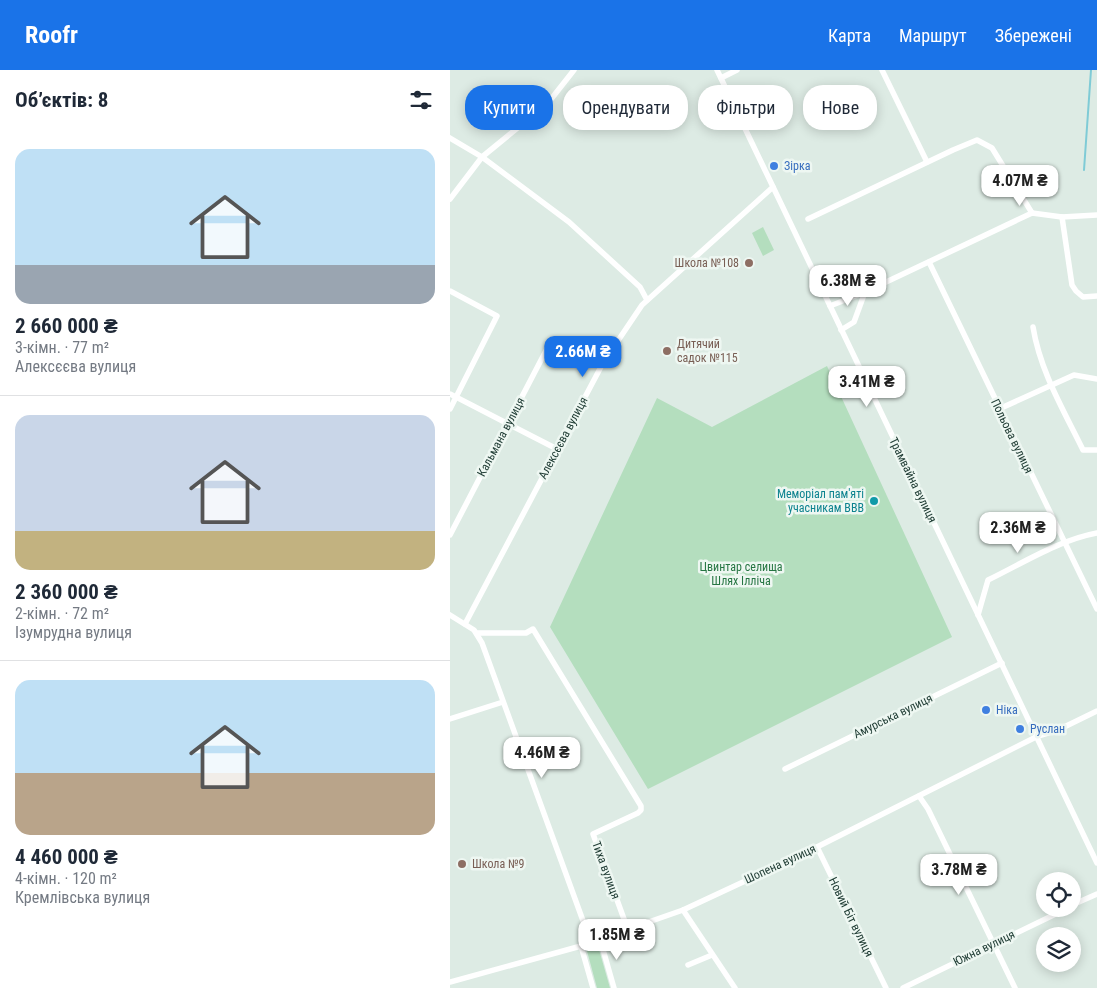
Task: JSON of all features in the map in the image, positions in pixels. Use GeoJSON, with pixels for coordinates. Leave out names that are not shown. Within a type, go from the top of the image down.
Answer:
{"type":"FeatureCollection","features":[{"type":"Feature","properties":{"kind":"street"},"geometry":{"type":"LineString","coordinates":[[450,199],[482,157],[548,103],[574,70]]}},
{"type":"Feature","properties":{"kind":"street","name":"Трамвайна вулиця"},"geometry":{"type":"LineString","coordinates":[[717,70],[978,615],[1038,736],[1097,863]]}},
{"type":"Feature","properties":{"kind":"street"},"geometry":{"type":"LineString","coordinates":[[721,78],[737,70]]}},
{"type":"Feature","properties":{"kind":"street"},"geometry":{"type":"LineString","coordinates":[[882,70],[927,162]]}},
{"type":"Feature","properties":{"kind":"street"},"geometry":{"type":"LineString","coordinates":[[450,138],[482,157],[569,222],[640,287],[647,300]]}},
{"type":"Feature","properties":{"kind":"street"},"geometry":{"type":"LineString","coordinates":[[808,219],[977,140],[992,148],[1032,213]]}},
{"type":"Feature","properties":{"kind":"street","name":"Алексєєва вулиця"},"geometry":{"type":"LineString","coordinates":[[465,624],[603,363],[642,305],[773,187]]}},
{"type":"Feature","properties":{"kind":"street"},"geometry":{"type":"LineString","coordinates":[[830,306],[865,292],[1032,213],[1062,217],[1097,215]]}},
{"type":"Feature","properties":{"kind":"street"},"geometry":{"type":"LineString","coordinates":[[1062,217],[1072,285],[1083,297],[1097,296]]}},
{"type":"Feature","properties":{"kind":"street","name":"Польова вулиця"},"geometry":{"type":"LineString","coordinates":[[929,262],[1097,609]]}},
{"type":"Feature","properties":{"kind":"street"},"geometry":{"type":"LineString","coordinates":[[450,291],[497,316],[453,395],[450,409]]}},
{"type":"Feature","properties":{"kind":"street"},"geometry":{"type":"LineString","coordinates":[[841,330],[854,322],[865,292]]}},
{"type":"Feature","properties":{"kind":"street"},"geometry":{"type":"LineString","coordinates":[[1033,327],[1036,348],[1051,385],[1083,450],[1097,450]]}},
{"type":"Feature","properties":{"kind":"street","name":"Кальмана вулиця"},"geometry":{"type":"LineString","coordinates":[[450,534],[552,339]]}},
{"type":"Feature","properties":{"kind":"street"},"geometry":{"type":"LineString","coordinates":[[999,409],[1074,375],[1097,379]]}},
{"type":"Feature","properties":{"kind":"street"},"geometry":{"type":"LineString","coordinates":[[453,395],[557,449]]}},
{"type":"Feature","properties":{"kind":"street"},"geometry":{"type":"LineString","coordinates":[[978,615],[988,580],[1064,542],[1097,533]]}},
{"type":"Feature","properties":{"kind":"street"},"geometry":{"type":"LineString","coordinates":[[450,615],[476,632],[590,940]]}},
{"type":"Feature","properties":{"kind":"street","name":"Тиха вулиця"},"geometry":{"type":"LineString","coordinates":[[476,632],[526,633],[533,629],[641,806],[641,810],[638,813],[593,834],[628,930]]}},
{"type":"Feature","properties":{"kind":"street","name":"Амурська вулиця"},"geometry":{"type":"LineString","coordinates":[[785,769],[1002,663]]}},
{"type":"Feature","properties":{"kind":"street"},"geometry":{"type":"LineString","coordinates":[[450,719],[502,702]]}},
{"type":"Feature","properties":{"kind":"street","name":"Шопена вулиця"},"geometry":{"type":"LineString","coordinates":[[450,982],[581,946],[590,940],[600,939],[628,930],[682,910],[817,847],[1038,736],[1058,730],[1097,711]]}},
{"type":"Feature","properties":{"kind":"street"},"geometry":{"type":"LineString","coordinates":[[920,796],[1015,988]]}},
{"type":"Feature","properties":{"kind":"street","name":"Новий Біт вулиця"},"geometry":{"type":"LineString","coordinates":[[817,847],[886,988]]}},
{"type":"Feature","properties":{"kind":"street"},"geometry":{"type":"LineString","coordinates":[[1081,901],[1097,894]]}},
{"type":"Feature","properties":{"kind":"street"},"geometry":{"type":"LineString","coordinates":[[682,910],[734,988]]}},
{"type":"Feature","properties":{"kind":"street","name":"Южна вулиця"},"geometry":{"type":"LineString","coordinates":[[903,988],[1049,917]]}},
{"type":"Feature","properties":{"kind":"street"},"geometry":{"type":"LineString","coordinates":[[600,939],[614,988]]}},
{"type":"Feature","properties":{"kind":"street"},"geometry":{"type":"LineString","coordinates":[[581,946],[593,988]]}},
{"type":"Feature","properties":{"kind":"street"},"geometry":{"type":"LineString","coordinates":[[688,964],[712,955]]}},
{"type":"Feature","properties":{"kind":"green space"},"geometry":{"type":"Polygon","coordinates":[[[763,227],[774,250],[763,256],[752,233],[763,227]]]}},
{"type":"Feature","properties":{"kind":"green space","name":"Цвинтар селища Шлях Ілліча"},"geometry":{"type":"Polygon","coordinates":[[[827,366],[952,637],[648,789],[550,627],[657,398],[712,427],[827,366]]]}},
{"type":"Feature","properties":{"kind":"green space"},"geometry":{"type":"Polygon","coordinates":[[[592,945],[598,946],[610,988],[597,988],[587,951],[588,947],[592,945]]]}},
{"type":"Feature","properties":{"kind":"waterway"},"geometry":{"type":"LineString","coordinates":[[1084,170],[1091,70]]}},
{"type":"Feature","properties":{"kind":"place","name":"Зірка"},"geometry":{"type":"Point","coordinates":[774,166]}},
{"type":"Feature","properties":{"kind":"place","name":"Школа №108"},"geometry":{"type":"Point","coordinates":[749,263]}},
{"type":"Feature","properties":{"kind":"place","name":"Дитячий садок №115"},"geometry":{"type":"Point","coordinates":[667,351]}},
{"type":"Feature","properties":{"kind":"place","name":"Меморіал пам'яті учасникам ВВВ"},"geometry":{"type":"Point","coordinates":[874,501]}},
{"type":"Feature","properties":{"kind":"place","name":"Ніка"},"geometry":{"type":"Point","coordinates":[986,710]}},
{"type":"Feature","properties":{"kind":"place","name":"Руслан"},"geometry":{"type":"Point","coordinates":[1020,729]}},
{"type":"Feature","properties":{"kind":"place","name":"Школа №9"},"geometry":{"type":"Point","coordinates":[462,864]}}]}
